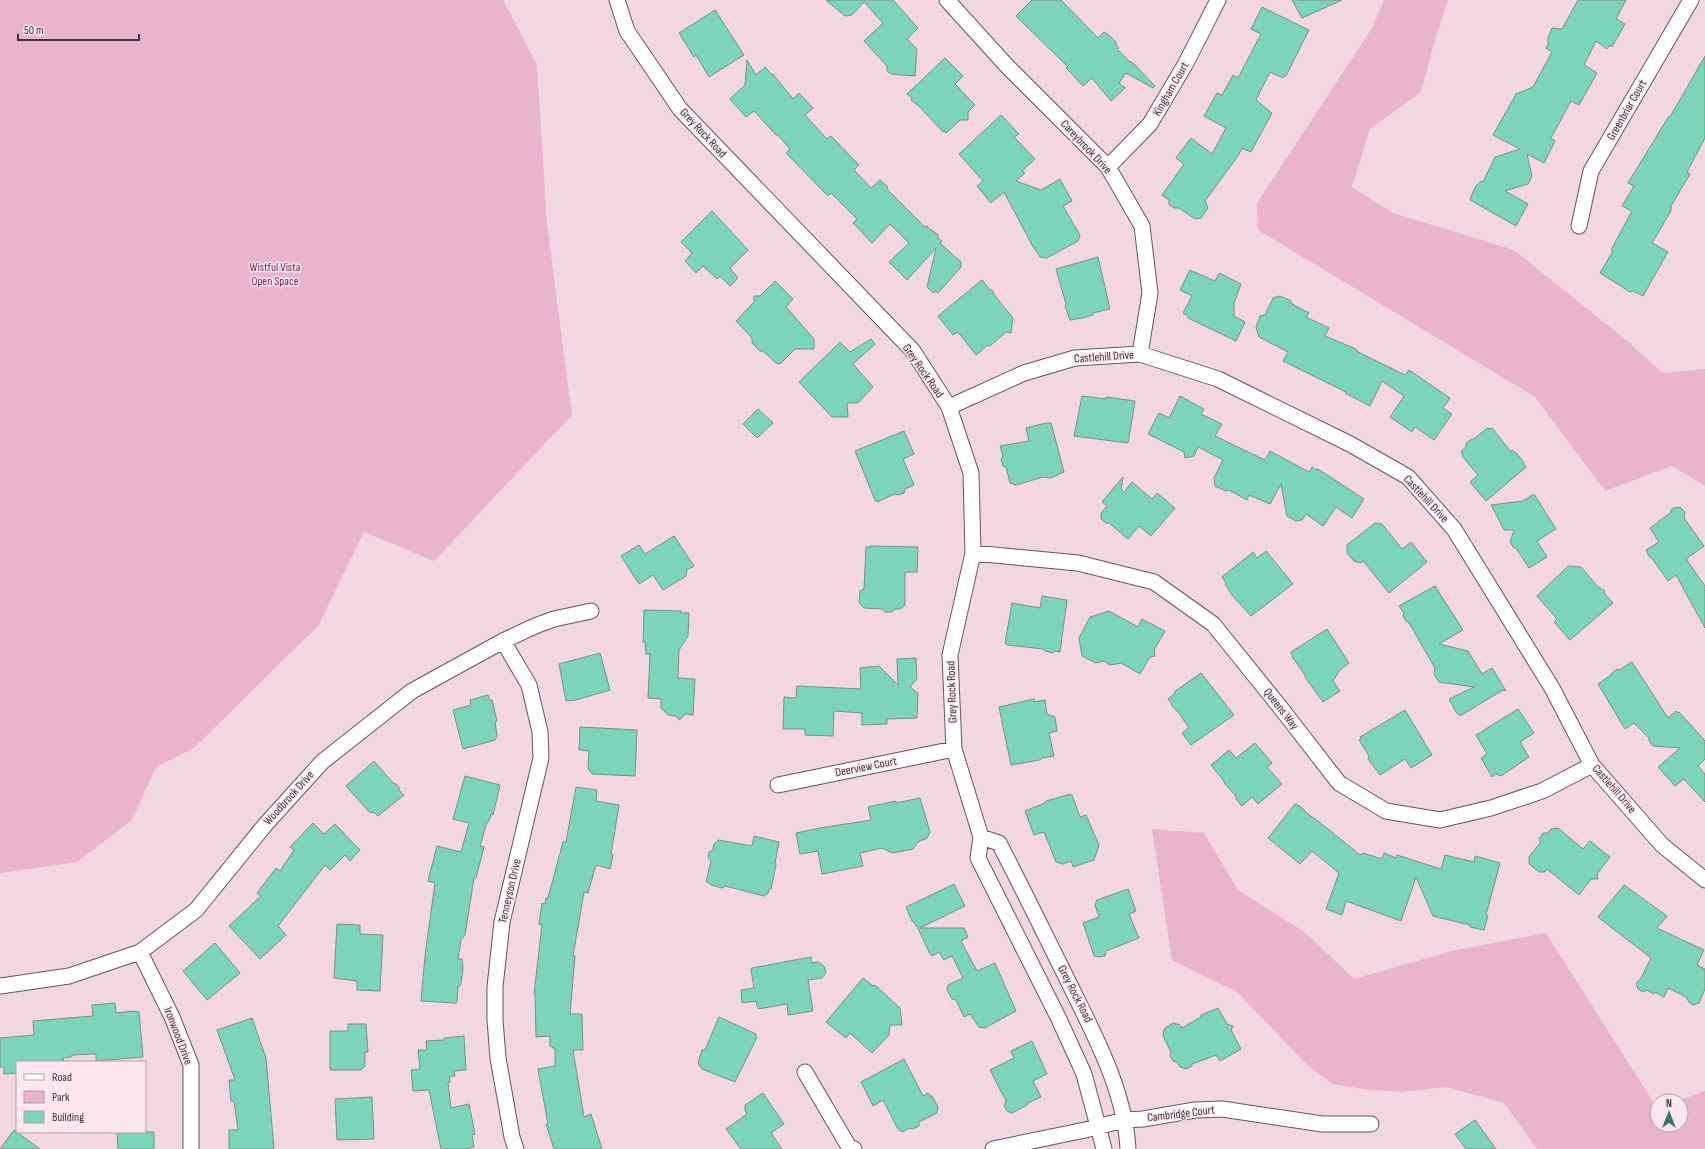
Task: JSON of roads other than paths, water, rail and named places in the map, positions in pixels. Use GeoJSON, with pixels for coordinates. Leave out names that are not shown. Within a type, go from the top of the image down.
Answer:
{"type":"FeatureCollection","features":[{"type":"Feature","properties":{"kind":"street","name":"Grey Rock Road"},"geometry":{"type":"LineString","coordinates":[[617,0],[627,31],[680,109],[912,351],[949,408],[971,473],[973,553],[950,655],[954,749],[981,837],[978,858],[1084,1074],[1104,1149]]}},
{"type":"Feature","properties":{"kind":"street","name":"Careybrook Drive"},"geometry":{"type":"LineString","coordinates":[[947,0],[1007,66],[1108,167],[1142,226],[1150,293],[1140,354]]}},
{"type":"Feature","properties":{"kind":"street","name":"Kingham Court"},"geometry":{"type":"LineString","coordinates":[[1108,167],[1150,124],[1186,63],[1218,0]]}},
{"type":"Feature","properties":{"kind":"street","name":"Greenbriar Court"},"geometry":{"type":"LineString","coordinates":[[1580,226],[1591,172],[1691,0]]}},
{"type":"Feature","properties":{"kind":"street","name":"Castlehill Drive"},"geometry":{"type":"LineString","coordinates":[[949,408],[1024,373],[1075,358],[1140,354],[1218,379],[1350,444],[1408,476],[1454,529],[1552,688],[1592,766],[1662,844],[1705,880]]}},
{"type":"Feature","properties":{"kind":"street","name":"Queens Way"},"geometry":{"type":"LineString","coordinates":[[973,553],[1078,563],[1154,582],[1213,624],[1339,783],[1386,811],[1440,820],[1491,808],[1542,791],[1592,766]]}},
{"type":"Feature","properties":{"kind":"street","name":"Woodbrook Drive"},"geometry":{"type":"LineString","coordinates":[[0,986],[69,976],[140,952],[196,910],[264,825],[322,762],[412,691],[503,641],[548,621],[590,612]]}},
{"type":"Feature","properties":{"kind":"street","name":"Tenneyson Drive"},"geometry":{"type":"LineString","coordinates":[[503,641],[529,685],[540,732],[541,758],[502,922],[495,987],[495,1020],[498,1058],[512,1137],[516,1149]]}},
{"type":"Feature","properties":{"kind":"street","name":"Deerview Court"},"geometry":{"type":"LineString","coordinates":[[778,785],[954,749]]}},
{"type":"Feature","properties":{"kind":"street","name":"Grey Rock Road"},"geometry":{"type":"LineString","coordinates":[[981,837],[999,843],[1096,1035],[1124,1120],[1128,1149]]}},
{"type":"Feature","properties":{"kind":"street","name":"Ironwood Drive"},"geometry":{"type":"LineString","coordinates":[[140,952],[172,1017],[191,1065],[191,1149]]}},
{"type":"Feature","properties":{"kind":"street"},"geometry":{"type":"LineString","coordinates":[[805,1072],[849,1147],[854,1149]]}},
{"type":"Feature","properties":{"kind":"street","name":"Cambridge Court"},"geometry":{"type":"LineString","coordinates":[[993,1149],[1124,1120],[1143,1119],[1195,1110],[1222,1109],[1322,1124],[1371,1124]]}},
{"type":"Feature","properties":{"kind":"park label","name":"Wistful Vista Open Space"},"geometry":{"type":"Point","coordinates":[275,274]}}]}
